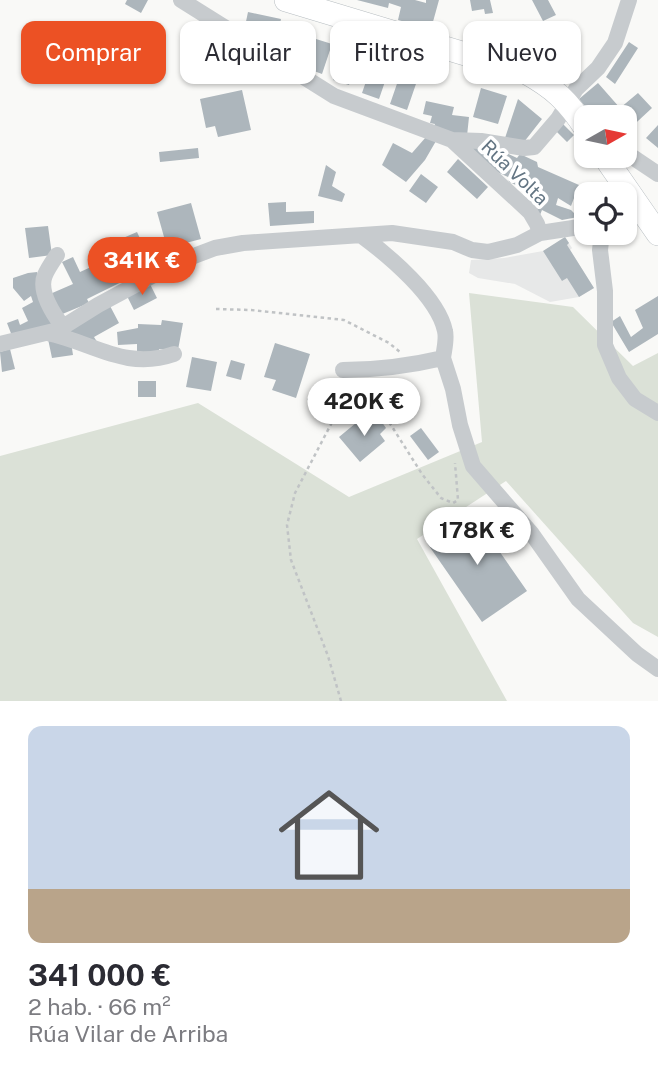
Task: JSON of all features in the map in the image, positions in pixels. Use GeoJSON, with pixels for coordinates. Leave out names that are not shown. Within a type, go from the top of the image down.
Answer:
{"type":"FeatureCollection","features":[{"type":"Feature","properties":{"kind":"street","name":"Rúa Volta"},"geometry":{"type":"LineString","coordinates":[[181,0],[334,96],[452,141],[481,141],[524,148],[534,147],[569,103],[576,89],[598,68],[615,43],[629,0]]}},
{"type":"Feature","properties":{"kind":"street"},"geometry":{"type":"LineString","coordinates":[[286,0],[525,72],[545,83],[574,106]]}},
{"type":"Feature","properties":{"kind":"street"},"geometry":{"type":"LineString","coordinates":[[569,103],[574,111]]}},
{"type":"Feature","properties":{"kind":"street","name":"Rúa Volta"},"geometry":{"type":"LineString","coordinates":[[452,141],[530,212],[540,233],[574,228]]}},
{"type":"Feature","properties":{"kind":"street"},"geometry":{"type":"LineString","coordinates":[[637,160],[658,174]]}},
{"type":"Feature","properties":{"kind":"street"},"geometry":{"type":"LineString","coordinates":[[637,213],[658,234]]}},
{"type":"Feature","properties":{"kind":"street"},"geometry":{"type":"LineString","coordinates":[[0,344],[63,327],[157,272],[215,248],[280,239],[392,233],[453,242],[472,250],[488,252],[517,245],[540,233]]}},
{"type":"Feature","properties":{"kind":"street"},"geometry":{"type":"LineString","coordinates":[[362,236],[391,258],[418,286],[437,312],[445,332],[443,358],[473,466],[532,534],[578,599],[637,654],[658,669]]}},
{"type":"Feature","properties":{"kind":"street"},"geometry":{"type":"LineString","coordinates":[[602,245],[605,345],[619,378],[635,399],[658,412]]}},
{"type":"Feature","properties":{"kind":"street"},"geometry":{"type":"LineString","coordinates":[[57,256],[44,275],[43,282],[50,304],[63,327]]}},
{"type":"Feature","properties":{"kind":"street"},"geometry":{"type":"LineString","coordinates":[[47,333],[64,336],[97,351],[127,358],[150,359],[174,355]]}},
{"type":"Feature","properties":{"kind":"street"},"geometry":{"type":"LineString","coordinates":[[343,370],[416,365],[443,358]]}},
{"type":"Feature","properties":{"kind":"path"},"geometry":{"type":"LineString","coordinates":[[216,309],[344,320],[389,343],[416,365]]}},
{"type":"Feature","properties":{"kind":"path"},"geometry":{"type":"LineString","coordinates":[[341,701],[328,656],[291,560],[287,525],[295,493],[361,370],[367,377],[370,392],[422,474],[441,498],[453,503],[458,499],[454,447],[464,441]]}},
{"type":"Feature","properties":{"kind":"shaded area"},"geometry":{"type":"Polygon","coordinates":[[[565,237],[594,288],[579,297],[550,302],[515,284],[478,278],[469,273],[471,260],[504,258],[543,251],[565,237]]]}},
{"type":"Feature","properties":{"kind":"shaded area"},"geometry":{"type":"Polygon","coordinates":[[[469,293],[573,307],[633,366],[658,353],[658,637],[633,623],[506,481],[417,539],[507,701],[0,701],[0,456],[198,403],[349,497],[482,442],[469,293]]]}},
{"type":"Feature","properties":{"kind":"building"},"geometry":{"type":"Polygon","coordinates":[[[127,0],[148,0],[141,13],[125,4],[127,0]]]}},
{"type":"Feature","properties":{"kind":"building"},"geometry":{"type":"Polygon","coordinates":[[[357,0],[415,0],[426,3],[426,0],[439,0],[433,21],[398,20],[401,7],[389,3],[388,8],[357,0]]]}},
{"type":"Feature","properties":{"kind":"building"},"geometry":{"type":"Polygon","coordinates":[[[470,0],[490,0],[493,13],[485,14],[484,9],[472,11],[470,0]]]}},
{"type":"Feature","properties":{"kind":"building"},"geometry":{"type":"Polygon","coordinates":[[[532,0],[548,0],[556,15],[543,21],[532,0]]]}},
{"type":"Feature","properties":{"kind":"building"},"geometry":{"type":"Polygon","coordinates":[[[248,12],[281,19],[281,21],[246,21],[248,12]]]}},
{"type":"Feature","properties":{"kind":"building"},"geometry":{"type":"Polygon","coordinates":[[[316,39],[330,43],[322,74],[316,72],[316,39]]]}},
{"type":"Feature","properties":{"kind":"building"},"geometry":{"type":"Polygon","coordinates":[[[629,42],[638,48],[615,84],[606,77],[629,42]]]}},
{"type":"Feature","properties":{"kind":"building"},"geometry":{"type":"Polygon","coordinates":[[[598,83],[617,105],[584,105],[579,99],[598,83]]]}},
{"type":"Feature","properties":{"kind":"building"},"geometry":{"type":"Polygon","coordinates":[[[365,84],[384,84],[379,99],[362,93],[365,84]]]}},
{"type":"Feature","properties":{"kind":"building"},"geometry":{"type":"Polygon","coordinates":[[[397,84],[416,84],[407,110],[390,104],[397,84]]]}},
{"type":"Feature","properties":{"kind":"building"},"geometry":{"type":"Polygon","coordinates":[[[481,88],[507,96],[498,124],[473,117],[481,88]]]}},
{"type":"Feature","properties":{"kind":"building"},"geometry":{"type":"Polygon","coordinates":[[[242,90],[251,130],[218,137],[215,126],[206,128],[200,99],[242,90]]]}},
{"type":"Feature","properties":{"kind":"building"},"geometry":{"type":"Polygon","coordinates":[[[638,93],[652,108],[637,122],[637,105],[624,105],[638,93]]]}},
{"type":"Feature","properties":{"kind":"building"},"geometry":{"type":"Polygon","coordinates":[[[518,99],[542,119],[524,142],[505,138],[518,99]]]}},
{"type":"Feature","properties":{"kind":"building"},"geometry":{"type":"Polygon","coordinates":[[[426,101],[454,107],[452,115],[469,117],[467,136],[433,129],[435,124],[430,123],[432,116],[423,114],[426,101]]]}},
{"type":"Feature","properties":{"kind":"building"},"geometry":{"type":"Polygon","coordinates":[[[561,122],[574,135],[567,142],[554,129],[561,122]]]}},
{"type":"Feature","properties":{"kind":"building"},"geometry":{"type":"Polygon","coordinates":[[[658,125],[658,148],[646,138],[658,125]]]}},
{"type":"Feature","properties":{"kind":"building"},"geometry":{"type":"Polygon","coordinates":[[[426,137],[436,141],[425,160],[406,182],[382,165],[393,143],[412,153],[426,137]]]}},
{"type":"Feature","properties":{"kind":"building"},"geometry":{"type":"Polygon","coordinates":[[[469,144],[500,150],[517,158],[520,154],[537,162],[538,167],[574,183],[571,206],[558,198],[556,205],[571,210],[574,218],[562,220],[542,210],[540,215],[528,202],[533,188],[523,188],[509,182],[508,177],[484,166],[469,144]]]}},
{"type":"Feature","properties":{"kind":"building"},"geometry":{"type":"Polygon","coordinates":[[[198,148],[199,158],[160,162],[159,152],[198,148]]]}},
{"type":"Feature","properties":{"kind":"building"},"geometry":{"type":"Polygon","coordinates":[[[458,159],[488,187],[477,199],[447,172],[458,159]]]}},
{"type":"Feature","properties":{"kind":"building"},"geometry":{"type":"Polygon","coordinates":[[[326,165],[336,172],[332,186],[345,194],[342,202],[318,196],[326,165]]]}},
{"type":"Feature","properties":{"kind":"building"},"geometry":{"type":"Polygon","coordinates":[[[421,174],[438,187],[426,203],[409,191],[421,174]]]}},
{"type":"Feature","properties":{"kind":"building"},"geometry":{"type":"Polygon","coordinates":[[[286,202],[286,212],[314,211],[314,223],[270,226],[268,203],[286,202]]]}},
{"type":"Feature","properties":{"kind":"building"},"geometry":{"type":"Polygon","coordinates":[[[191,203],[201,239],[167,248],[170,258],[87,299],[89,303],[60,315],[50,294],[73,284],[62,262],[73,257],[80,272],[113,257],[109,244],[137,232],[145,249],[166,244],[157,212],[191,203]]]}},
{"type":"Feature","properties":{"kind":"building"},"geometry":{"type":"Polygon","coordinates":[[[48,226],[52,255],[29,258],[25,228],[48,226]]]}},
{"type":"Feature","properties":{"kind":"building"},"geometry":{"type":"Polygon","coordinates":[[[565,237],[569,243],[567,245],[594,288],[579,297],[567,278],[562,281],[543,251],[565,237]]]}},
{"type":"Feature","properties":{"kind":"building"},"geometry":{"type":"Polygon","coordinates":[[[37,272],[44,298],[57,325],[12,336],[7,323],[18,319],[20,325],[28,321],[22,308],[33,302],[31,296],[24,301],[13,288],[13,278],[37,272]]]}},
{"type":"Feature","properties":{"kind":"building"},"geometry":{"type":"Polygon","coordinates":[[[150,284],[157,298],[134,310],[127,296],[150,284]]]}},
{"type":"Feature","properties":{"kind":"building"},"geometry":{"type":"Polygon","coordinates":[[[658,296],[658,334],[629,352],[611,322],[620,316],[631,337],[643,328],[635,310],[658,296]]]}},
{"type":"Feature","properties":{"kind":"building"},"geometry":{"type":"Polygon","coordinates":[[[109,304],[119,323],[94,337],[101,348],[66,330],[109,304]]]}},
{"type":"Feature","properties":{"kind":"building"},"geometry":{"type":"Polygon","coordinates":[[[162,320],[183,323],[178,350],[159,349],[159,355],[137,353],[137,344],[118,345],[117,332],[138,328],[138,324],[161,325],[162,320]]]}},
{"type":"Feature","properties":{"kind":"building"},"geometry":{"type":"Polygon","coordinates":[[[48,339],[71,342],[73,355],[52,358],[48,339]]]}},
{"type":"Feature","properties":{"kind":"building"},"geometry":{"type":"Polygon","coordinates":[[[275,343],[310,354],[296,398],[272,390],[276,380],[264,377],[275,343]]]}},
{"type":"Feature","properties":{"kind":"building"},"geometry":{"type":"Polygon","coordinates":[[[10,349],[15,369],[2,372],[0,352],[10,349]]]}},
{"type":"Feature","properties":{"kind":"building"},"geometry":{"type":"Polygon","coordinates":[[[192,357],[217,362],[211,391],[186,387],[192,357]]]}},
{"type":"Feature","properties":{"kind":"building"},"geometry":{"type":"Polygon","coordinates":[[[231,360],[245,364],[241,380],[226,376],[231,360]]]}},
{"type":"Feature","properties":{"kind":"building"},"geometry":{"type":"Polygon","coordinates":[[[138,381],[156,381],[156,397],[138,397],[138,381]]]}},
{"type":"Feature","properties":{"kind":"building"},"geometry":{"type":"Polygon","coordinates":[[[314,385],[328,392],[320,407],[307,400],[314,385]]]}},
{"type":"Feature","properties":{"kind":"building"},"geometry":{"type":"Polygon","coordinates":[[[362,418],[371,425],[379,418],[386,428],[380,434],[385,441],[360,462],[339,437],[362,418]]]}},
{"type":"Feature","properties":{"kind":"building"},"geometry":{"type":"Polygon","coordinates":[[[421,428],[439,452],[428,460],[410,436],[421,428]]]}},
{"type":"Feature","properties":{"kind":"building"},"geometry":{"type":"Polygon","coordinates":[[[472,512],[527,591],[482,622],[427,543],[472,512]]]}}]}
